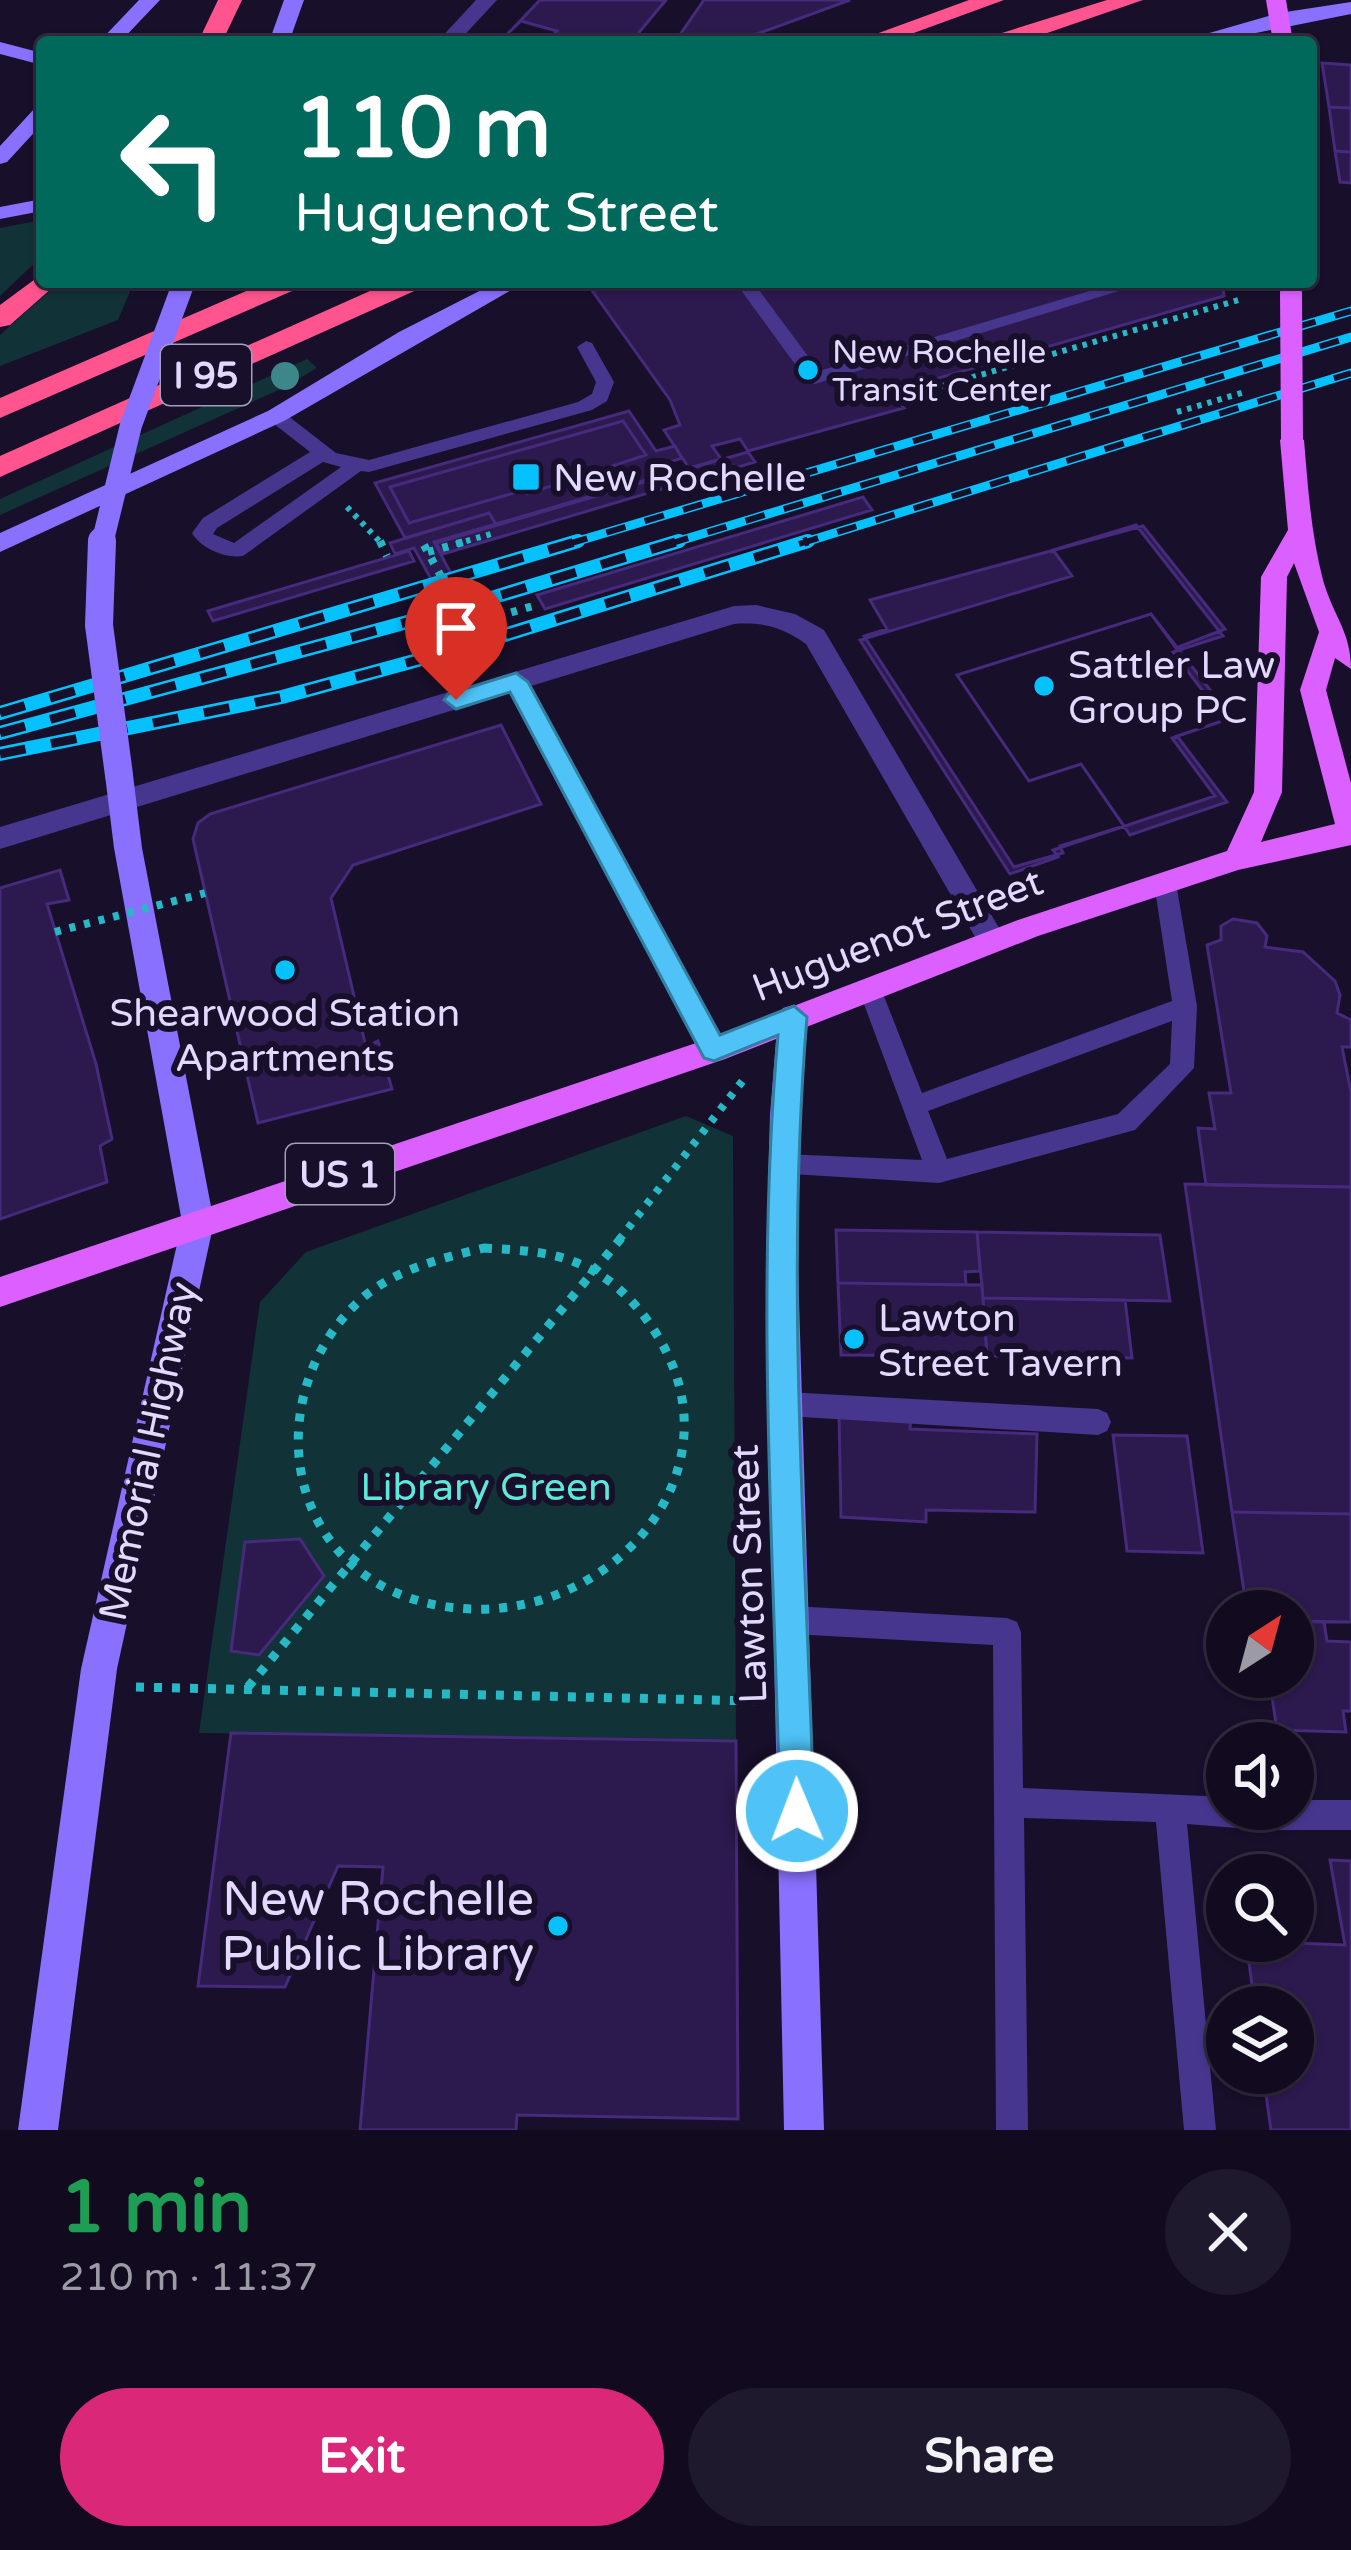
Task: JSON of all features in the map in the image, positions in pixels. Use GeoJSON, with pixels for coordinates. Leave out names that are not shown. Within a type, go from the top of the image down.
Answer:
{"type":"FeatureCollection","features":[{"type":"Feature","properties":{"kind":"highway"},"geometry":{"type":"LineString","coordinates":[[213,36],[230,0]]}},
{"type":"Feature","properties":{"kind":"highway"},"geometry":{"type":"LineString","coordinates":[[884,36],[992,0]]}},
{"type":"Feature","properties":{"kind":"highway"},"geometry":{"type":"LineString","coordinates":[[1016,36],[1131,0]]}},
{"type":"Feature","properties":{"kind":"highway"},"geometry":{"type":"LineString","coordinates":[[0,319],[36,288]]}},
{"type":"Feature","properties":{"kind":"highway","name":"I 95"},"geometry":{"type":"LineString","coordinates":[[0,409],[276,288]]}},
{"type":"Feature","properties":{"kind":"highway","name":"I 95"},"geometry":{"type":"LineString","coordinates":[[0,467],[399,288]]}},
{"type":"Feature","properties":{"kind":"main road"},"geometry":{"type":"LineString","coordinates":[[115,36],[150,0]]}},
{"type":"Feature","properties":{"kind":"main road"},"geometry":{"type":"LineString","coordinates":[[281,36],[294,0]]}},
{"type":"Feature","properties":{"kind":"main road"},"geometry":{"type":"LineString","coordinates":[[1206,36],[1278,10],[1351,8]]}},
{"type":"Feature","properties":{"kind":"main road"},"geometry":{"type":"LineString","coordinates":[[0,48],[36,57]]}},
{"type":"Feature","properties":{"kind":"main road"},"geometry":{"type":"LineString","coordinates":[[0,158],[36,119]]}},
{"type":"Feature","properties":{"kind":"main road"},"geometry":{"type":"LineString","coordinates":[[0,213],[36,206]]}},
{"type":"Feature","properties":{"kind":"main road","name":"Memorial Highway"},"geometry":{"type":"LineString","coordinates":[[38,2130],[97,1687],[198,1222],[100,651],[104,530],[121,458],[182,288]]}},
{"type":"Feature","properties":{"kind":"main road"},"geometry":{"type":"LineString","coordinates":[[0,543],[276,416],[407,337],[502,288]]}},
{"type":"Feature","properties":{"kind":"main road"},"geometry":{"type":"LineString","coordinates":[[1290,288],[1292,440],[1302,527],[1329,636],[1351,660]]}},
{"type":"Feature","properties":{"kind":"main road"},"geometry":{"type":"LineString","coordinates":[[1237,859],[1268,792],[1274,577],[1302,527]]}},
{"type":"Feature","properties":{"kind":"main road"},"geometry":{"type":"LineString","coordinates":[[1329,636],[1313,690],[1350,832]]}},
{"type":"Feature","properties":{"kind":"main road","name":"Huguenot Street"},"geometry":{"type":"LineString","coordinates":[[0,1292],[714,1050],[992,941],[1237,859],[1350,832]]}},
{"type":"Feature","properties":{"kind":"main road","name":"Lawton Street"},"geometry":{"type":"LineString","coordinates":[[794,1017],[784,1166],[803,2130]]}},
{"type":"Feature","properties":{"kind":"street"},"geometry":{"type":"LineString","coordinates":[[453,36],[487,0]]}},
{"type":"Feature","properties":{"kind":"street"},"geometry":{"type":"LineString","coordinates":[[0,838],[121,788],[516,682],[734,615],[778,616],[815,637],[992,941]]}},
{"type":"Feature","properties":{"kind":"street"},"geometry":{"type":"LineString","coordinates":[[516,682],[714,1050]]}},
{"type":"Feature","properties":{"kind":"lane"},"geometry":{"type":"LineString","coordinates":[[748,288],[815,378],[1119,288]]}},
{"type":"Feature","properties":{"kind":"lane"},"geometry":{"type":"LineString","coordinates":[[276,416],[323,453],[369,466],[585,406],[600,397],[605,382],[586,346]]}},
{"type":"Feature","properties":{"kind":"lane"},"geometry":{"type":"LineString","coordinates":[[323,453],[210,523],[202,533],[205,539],[236,551],[356,465]]}},
{"type":"Feature","properties":{"kind":"lane"},"geometry":{"type":"LineString","coordinates":[[784,1166],[940,1172],[1126,1123],[1182,1068],[1185,1006],[1165,883]]}},
{"type":"Feature","properties":{"kind":"lane"},"geometry":{"type":"LineString","coordinates":[[870,988],[940,1172]]}},
{"type":"Feature","properties":{"kind":"lane"},"geometry":{"type":"LineString","coordinates":[[915,1106],[1185,1006]]}},
{"type":"Feature","properties":{"kind":"lane"},"geometry":{"type":"LineString","coordinates":[[786,1404],[1098,1422]]}},
{"type":"Feature","properties":{"kind":"lane"},"geometry":{"type":"LineString","coordinates":[[792,1620],[1007,1632],[1012,2130]]}},
{"type":"Feature","properties":{"kind":"lane"},"geometry":{"type":"LineString","coordinates":[[1006,1802],[1351,1815]]}},
{"type":"Feature","properties":{"kind":"lane"},"geometry":{"type":"LineString","coordinates":[[1170,1808],[1200,2130]]}},
{"type":"Feature","properties":{"kind":"path"},"geometry":{"type":"LineString","coordinates":[[901,398],[1242,299]]}},
{"type":"Feature","properties":{"kind":"path"},"geometry":{"type":"LineString","coordinates":[[1177,412],[1244,392]]}},
{"type":"Feature","properties":{"kind":"path"},"geometry":{"type":"LineString","coordinates":[[484,656],[426,549],[491,534]]}},
{"type":"Feature","properties":{"kind":"path"},"geometry":{"type":"LineString","coordinates":[[468,625],[540,604]]}},
{"type":"Feature","properties":{"kind":"path"},"geometry":{"type":"LineString","coordinates":[[56,932],[205,893]]}},
{"type":"Feature","properties":{"kind":"path"},"geometry":{"type":"LineString","coordinates":[[248,1687],[595,1271],[794,1017]]}},
{"type":"Feature","properties":{"kind":"path"},"geometry":{"type":"LineString","coordinates":[[484,1247],[541,1251],[595,1271],[639,1305],[670,1351],[685,1405],[680,1462],[657,1518],[616,1564],[561,1598],[497,1613],[427,1606],[365,1576],[320,1527],[297,1467],[299,1404],[322,1345],[365,1296],[421,1263],[484,1247]]}},
{"type":"Feature","properties":{"kind":"path"},"geometry":{"type":"LineString","coordinates":[[97,1687],[794,1703]]}},
{"type":"Feature","properties":{"kind":"green space"},"geometry":{"type":"Polygon","coordinates":[[[36,221],[36,262],[0,296],[0,228],[36,221]]]}},
{"type":"Feature","properties":{"kind":"green space"},"geometry":{"type":"Polygon","coordinates":[[[53,288],[131,288],[118,320],[0,366],[0,335],[53,288]]]}},
{"type":"Feature","properties":{"kind":"green space"},"geometry":{"type":"Polygon","coordinates":[[[307,359],[317,368],[281,389],[0,515],[0,499],[307,359]]]}},
{"type":"Feature","properties":{"kind":"green space","name":"Library Green"},"geometry":{"type":"Polygon","coordinates":[[[686,1116],[733,1136],[736,1741],[199,1733],[260,1302],[306,1252],[686,1116]]]}},
{"type":"Feature","properties":{"kind":"building"},"geometry":{"type":"Polygon","coordinates":[[[540,0],[666,0],[636,36],[506,36],[540,0]]]}},
{"type":"Feature","properties":{"kind":"building"},"geometry":{"type":"Polygon","coordinates":[[[704,0],[850,0],[751,36],[679,36],[704,0]]]}},
{"type":"Feature","properties":{"kind":"building"},"geometry":{"type":"Polygon","coordinates":[[[521,21],[557,31],[552,36],[505,36],[521,21]]]}},
{"type":"Feature","properties":{"kind":"building"},"geometry":{"type":"Polygon","coordinates":[[[1322,63],[1351,65],[1351,108],[1329,107],[1322,63]]]}},
{"type":"Feature","properties":{"kind":"building"},"geometry":{"type":"Polygon","coordinates":[[[1329,107],[1351,108],[1351,152],[1335,151],[1329,107]]]}},
{"type":"Feature","properties":{"kind":"building"},"geometry":{"type":"Polygon","coordinates":[[[1335,151],[1351,152],[1351,183],[1340,182],[1335,151]]]}},
{"type":"Feature","properties":{"kind":"building","name":"New Rochelle Transit Center"},"geometry":{"type":"Polygon","coordinates":[[[599,288],[1223,288],[1224,296],[890,392],[904,408],[748,451],[740,439],[712,446],[721,459],[689,468],[664,430],[680,425],[670,400],[593,292],[599,288]]]}},
{"type":"Feature","properties":{"kind":"building"},"geometry":{"type":"Polygon","coordinates":[[[629,411],[656,451],[675,446],[682,458],[664,464],[670,473],[496,524],[489,513],[405,538],[375,483],[629,411]],[[623,421],[390,487],[409,523],[521,491],[527,494],[646,455],[623,421]]]}},
{"type":"Feature","properties":{"kind":"building","name":"New Rochelle"},"geometry":{"type":"Polygon","coordinates":[[[623,421],[646,455],[527,494],[521,491],[409,523],[390,487],[623,421]]]}},
{"type":"Feature","properties":{"kind":"building"},"geometry":{"type":"Polygon","coordinates":[[[748,452],[755,462],[695,480],[688,469],[748,452]]]}},
{"type":"Feature","properties":{"kind":"building"},"geometry":{"type":"Polygon","coordinates":[[[675,473],[682,483],[443,554],[436,543],[675,473]]]}},
{"type":"Feature","properties":{"kind":"building"},"geometry":{"type":"Polygon","coordinates":[[[863,497],[872,510],[545,609],[537,595],[863,497]]]}},
{"type":"Feature","properties":{"kind":"building"},"geometry":{"type":"Polygon","coordinates":[[[489,513],[496,524],[434,542],[494,653],[475,659],[414,548],[395,554],[390,543],[489,513]]]}},
{"type":"Feature","properties":{"kind":"building","name":"Sattler Law Group PC"},"geometry":{"type":"Polygon","coordinates":[[[1136,525],[1223,636],[1173,652],[1225,720],[1172,738],[1215,796],[1053,850],[1058,857],[1010,874],[860,640],[1072,576],[1053,550],[1136,525]]]}},
{"type":"Feature","properties":{"kind":"building"},"geometry":{"type":"Polygon","coordinates":[[[1143,526],[1225,629],[1176,648],[1151,614],[957,675],[1029,781],[1081,764],[1124,826],[1060,846],[1063,853],[1014,867],[864,636],[887,629],[870,600],[1143,526]]]}},
{"type":"Feature","properties":{"kind":"building"},"geometry":{"type":"Polygon","coordinates":[[[409,551],[414,561],[213,621],[208,611],[409,551]]]}},
{"type":"Feature","properties":{"kind":"building"},"geometry":{"type":"Polygon","coordinates":[[[1151,614],[1232,718],[1177,736],[1227,802],[1130,835],[1081,764],[1029,781],[957,675],[1151,614]]]}},
{"type":"Feature","properties":{"kind":"building","name":"Shearwood Station Apartments"},"geometry":{"type":"Polygon","coordinates":[[[501,725],[541,804],[353,865],[331,898],[366,1047],[378,1041],[392,1089],[258,1123],[193,839],[198,823],[210,814],[501,725]]]}},
{"type":"Feature","properties":{"kind":"building"},"geometry":{"type":"Polygon","coordinates":[[[60,870],[69,900],[47,904],[96,1064],[112,1139],[100,1146],[107,1182],[0,1219],[0,888],[60,870]]]}},
{"type":"Feature","properties":{"kind":"building"},"geometry":{"type":"Polygon","coordinates":[[[1233,919],[1257,923],[1267,936],[1265,947],[1303,952],[1335,981],[1340,995],[1337,1013],[1351,1020],[1351,1047],[1342,1047],[1351,1092],[1351,1187],[1206,1185],[1198,1128],[1215,1129],[1209,1093],[1231,1093],[1207,945],[1221,940],[1221,926],[1233,919]]]}},
{"type":"Feature","properties":{"kind":"building"},"geometry":{"type":"Polygon","coordinates":[[[1185,1184],[1351,1187],[1351,1514],[1232,1512],[1185,1184]]]}},
{"type":"Feature","properties":{"kind":"building"},"geometry":{"type":"Polygon","coordinates":[[[836,1230],[977,1232],[980,1271],[965,1272],[966,1285],[838,1283],[836,1230]]]}},
{"type":"Feature","properties":{"kind":"building"},"geometry":{"type":"Polygon","coordinates":[[[977,1232],[1160,1235],[1170,1301],[983,1298],[977,1232]]]}},
{"type":"Feature","properties":{"kind":"building"},"geometry":{"type":"Polygon","coordinates":[[[838,1283],[982,1285],[987,1356],[841,1355],[838,1283]]]}},
{"type":"Feature","properties":{"kind":"building"},"geometry":{"type":"Polygon","coordinates":[[[983,1298],[1125,1300],[1132,1358],[987,1356],[983,1298]]]}},
{"type":"Feature","properties":{"kind":"building"},"geometry":{"type":"Polygon","coordinates":[[[839,1412],[911,1415],[910,1429],[1037,1434],[1035,1512],[926,1510],[926,1522],[841,1517],[839,1412]]]}},
{"type":"Feature","properties":{"kind":"building"},"geometry":{"type":"Polygon","coordinates":[[[1113,1435],[1187,1436],[1203,1553],[1127,1551],[1113,1435]]]}},
{"type":"Feature","properties":{"kind":"building"},"geometry":{"type":"Polygon","coordinates":[[[1232,1512],[1351,1514],[1351,1622],[1314,1621],[1314,1590],[1244,1590],[1232,1512]]]}},
{"type":"Feature","properties":{"kind":"building"},"geometry":{"type":"Polygon","coordinates":[[[300,1539],[324,1576],[259,1655],[231,1651],[245,1542],[300,1539]]]}},
{"type":"Feature","properties":{"kind":"building"},"geometry":{"type":"Polygon","coordinates":[[[1314,1622],[1324,1622],[1327,1641],[1351,1642],[1351,1711],[1343,1711],[1346,1732],[1314,1731],[1314,1722],[1276,1722],[1272,1698],[1314,1698],[1314,1622]]]}},
{"type":"Feature","properties":{"kind":"building","name":"New Rochelle Public Library"},"geometry":{"type":"Polygon","coordinates":[[[231,1733],[736,1741],[738,2119],[517,2115],[516,2130],[360,2130],[383,1867],[338,1866],[285,1987],[198,1986],[231,1733]]]}},
{"type":"Feature","properties":{"kind":"building"},"geometry":{"type":"Polygon","coordinates":[[[1330,1860],[1351,1861],[1351,2130],[1271,2130],[1266,2094],[1314,2094],[1314,1986],[1252,1986],[1249,1962],[1314,1962],[1314,1944],[1345,1945],[1330,1860]]]}},
{"type":"Feature","properties":{"kind":"railway"},"geometry":{"type":"LineString","coordinates":[[568,544],[1351,311]]}},
{"type":"Feature","properties":{"kind":"railway"},"geometry":{"type":"LineString","coordinates":[[669,544],[1351,337]]}},
{"type":"Feature","properties":{"kind":"railway"},"geometry":{"type":"LineString","coordinates":[[799,544],[1351,373]]}},
{"type":"Feature","properties":{"kind":"railway"},"geometry":{"type":"LineString","coordinates":[[0,713],[578,541]]}},
{"type":"Feature","properties":{"kind":"railway"},"geometry":{"type":"LineString","coordinates":[[0,733],[455,609],[679,541]]}},
{"type":"Feature","properties":{"kind":"railway"},"geometry":{"type":"LineString","coordinates":[[0,754],[282,697],[469,646],[808,541]]}},
{"type":"Feature","properties":{"kind":"place","name":"New Rochelle Transit Center"},"geometry":{"type":"Point","coordinates":[808,370]}},
{"type":"Feature","properties":{"kind":"place","name":"New Rochelle"},"geometry":{"type":"Point","coordinates":[526,477]}},
{"type":"Feature","properties":{"kind":"place","name":"Sattler Law Group PC"},"geometry":{"type":"Point","coordinates":[1044,686]}},
{"type":"Feature","properties":{"kind":"place","name":"Shearwood Station Apartments"},"geometry":{"type":"Point","coordinates":[285,970]}},
{"type":"Feature","properties":{"kind":"place","name":"Lawton Street Tavern"},"geometry":{"type":"Point","coordinates":[854,1339]}},
{"type":"Feature","properties":{"kind":"place","name":"New Rochelle Public Library"},"geometry":{"type":"Point","coordinates":[558,1926]}},
{"type":"Feature","properties":{"kind":"route"},"geometry":{"type":"LineString","coordinates":[[456,700],[516,682],[714,1050],[794,1017],[785,1115],[782,1267],[797,1811]]}}]}
